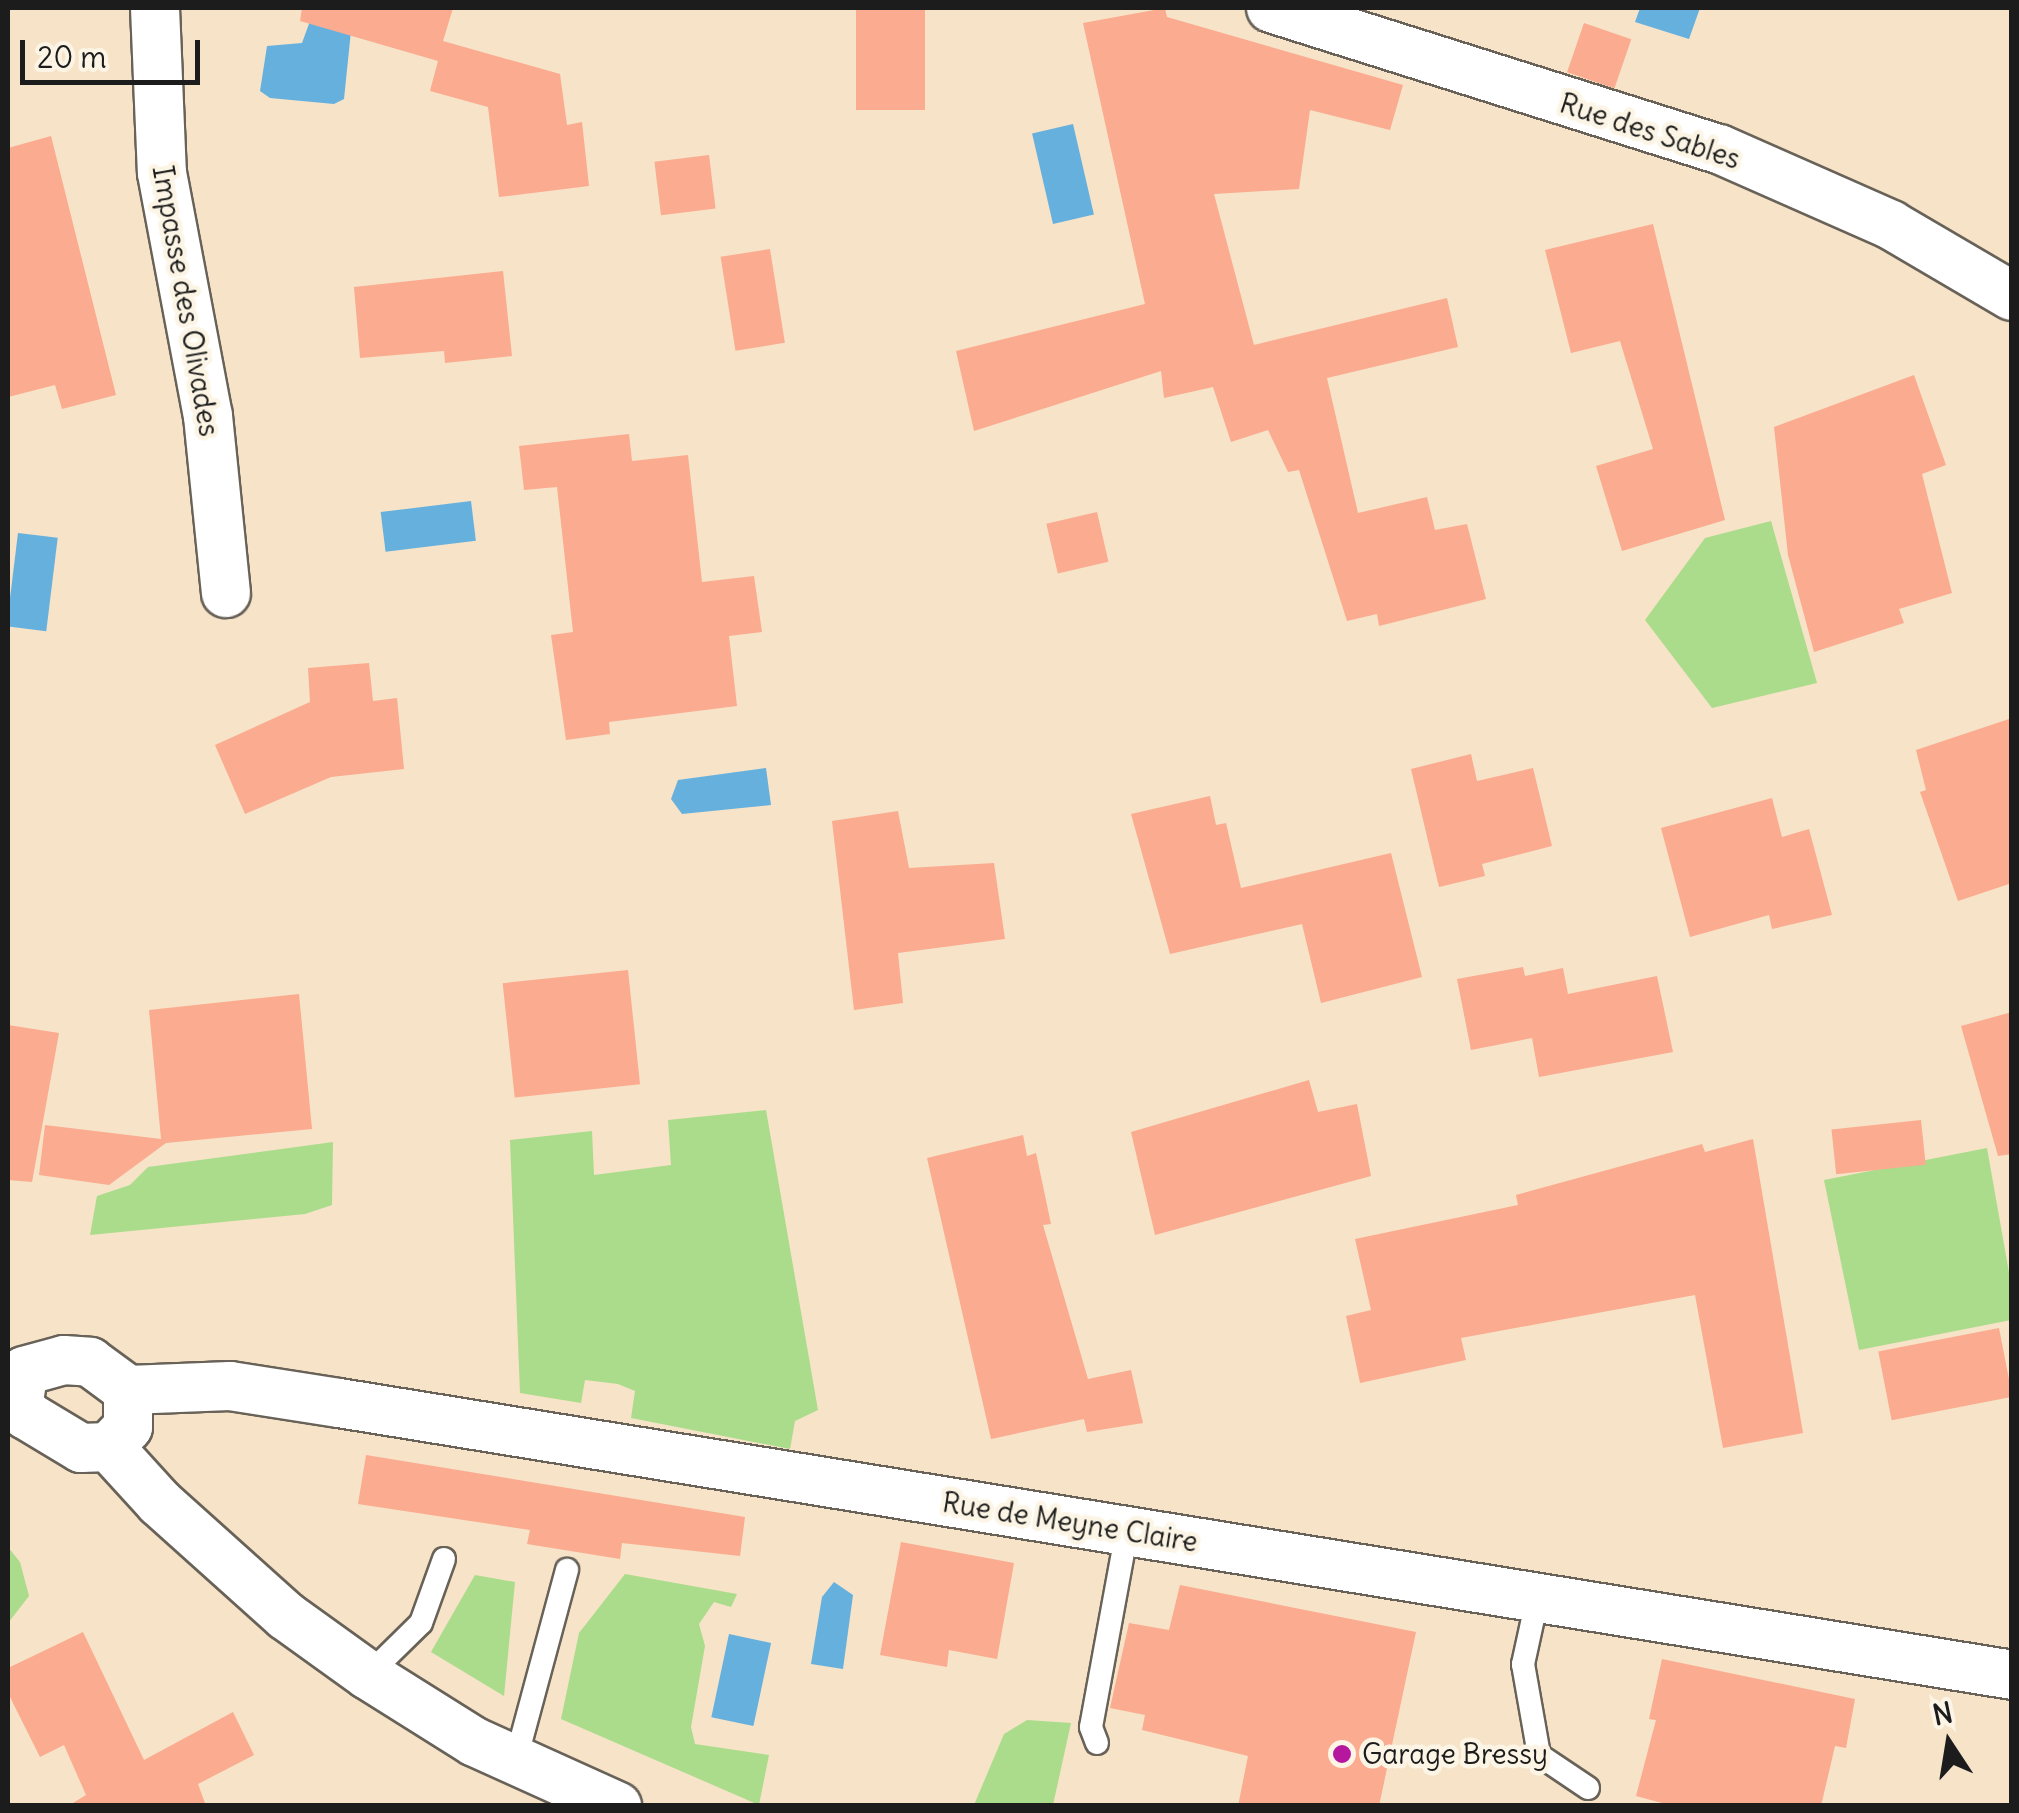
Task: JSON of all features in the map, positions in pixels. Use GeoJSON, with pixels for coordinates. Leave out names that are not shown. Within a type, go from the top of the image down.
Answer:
{"type":"FeatureCollection","features":[{"type":"Feature","properties":{"kind":"street","name":"Impasse des Olivades"},"geometry":{"type":"LineString","coordinates":[[154,8],[164,187],[208,416],[226,594]]}},
{"type":"Feature","properties":{"kind":"street","name":"Rue des Sables"},"geometry":{"type":"LineString","coordinates":[[1271,8],[1719,149],[1892,225],[2012,296]]}},
{"type":"Feature","properties":{"kind":"street"},"geometry":{"type":"LineString","coordinates":[[37,1362],[90,1362],[128,1390],[128,1427],[109,1447],[81,1448],[26,1415],[12,1381],[37,1362]]}},
{"type":"Feature","properties":{"kind":"street","name":"Rue de Meyne Claire"},"geometry":{"type":"LineString","coordinates":[[128,1390],[230,1386],[2012,1676]]}},
{"type":"Feature","properties":{"kind":"street"},"geometry":{"type":"LineString","coordinates":[[109,1447],[160,1503],[286,1616],[368,1675],[475,1742],[616,1806]]}},
{"type":"Feature","properties":{"kind":"lane"},"geometry":{"type":"LineString","coordinates":[[1096,1744],[1091,1728],[1127,1531]]}},
{"type":"Feature","properties":{"kind":"lane"},"geometry":{"type":"LineString","coordinates":[[368,1675],[421,1623],[444,1559]]}},
{"type":"Feature","properties":{"kind":"lane"},"geometry":{"type":"LineString","coordinates":[[516,1759],[567,1570]]}},
{"type":"Feature","properties":{"kind":"lane"},"geometry":{"type":"LineString","coordinates":[[1537,1600],[1523,1664],[1539,1755],[1588,1788]]}},
{"type":"Feature","properties":{"kind":"green space"},"geometry":{"type":"Polygon","coordinates":[[[1771,521],[1817,683],[1712,708],[1645,620],[1705,538],[1771,521]]]}},
{"type":"Feature","properties":{"kind":"green space"},"geometry":{"type":"Polygon","coordinates":[[[766,1110],[818,1410],[795,1421],[790,1449],[631,1418],[635,1391],[618,1384],[585,1380],[581,1403],[520,1393],[510,1140],[592,1131],[594,1175],[671,1165],[668,1120],[766,1110]]]}},
{"type":"Feature","properties":{"kind":"green space"},"geometry":{"type":"Polygon","coordinates":[[[333,1142],[332,1205],[305,1214],[90,1235],[97,1196],[130,1185],[148,1167],[333,1142]]]}},
{"type":"Feature","properties":{"kind":"green space"},"geometry":{"type":"Polygon","coordinates":[[[1987,1148],[2011,1284],[2011,1320],[1859,1350],[1824,1180],[1987,1148]]]}},
{"type":"Feature","properties":{"kind":"green space"},"geometry":{"type":"Polygon","coordinates":[[[8,1547],[20,1562],[29,1596],[8,1623],[8,1547]]]}},
{"type":"Feature","properties":{"kind":"green space"},"geometry":{"type":"Polygon","coordinates":[[[625,1574],[737,1594],[731,1607],[714,1602],[699,1624],[705,1646],[691,1727],[695,1744],[769,1755],[759,1805],[561,1719],[579,1633],[625,1574]]]}},
{"type":"Feature","properties":{"kind":"green space"},"geometry":{"type":"Polygon","coordinates":[[[475,1575],[515,1582],[504,1696],[431,1652],[475,1575]]]}},
{"type":"Feature","properties":{"kind":"green space"},"geometry":{"type":"Polygon","coordinates":[[[1027,1720],[1071,1723],[1053,1805],[974,1805],[1004,1734],[1027,1720]]]}},
{"type":"Feature","properties":{"kind":"water"},"geometry":{"type":"Polygon","coordinates":[[[1640,8],[1700,8],[1689,39],[1635,22],[1640,8]]]}},
{"type":"Feature","properties":{"kind":"water"},"geometry":{"type":"Polygon","coordinates":[[[310,21],[351,31],[344,99],[334,104],[270,98],[260,91],[267,46],[302,43],[310,21]]]}},
{"type":"Feature","properties":{"kind":"water"},"geometry":{"type":"Polygon","coordinates":[[[1073,124],[1094,215],[1053,224],[1032,133],[1073,124]]]}},
{"type":"Feature","properties":{"kind":"water"},"geometry":{"type":"Polygon","coordinates":[[[471,501],[476,541],[386,552],[381,512],[471,501]]]}},
{"type":"Feature","properties":{"kind":"water"},"geometry":{"type":"Polygon","coordinates":[[[18,533],[58,538],[46,631],[8,626],[18,533]]]}},
{"type":"Feature","properties":{"kind":"water"},"geometry":{"type":"Polygon","coordinates":[[[766,768],[771,805],[682,814],[671,799],[678,780],[766,768]]]}},
{"type":"Feature","properties":{"kind":"water"},"geometry":{"type":"Polygon","coordinates":[[[834,1582],[853,1595],[843,1669],[811,1664],[822,1597],[834,1582]]]}},
{"type":"Feature","properties":{"kind":"water"},"geometry":{"type":"Polygon","coordinates":[[[729,1634],[771,1643],[753,1726],[711,1717],[729,1634]]]}},
{"type":"Feature","properties":{"kind":"building"},"geometry":{"type":"Polygon","coordinates":[[[302,8],[453,8],[443,41],[560,74],[567,125],[582,122],[589,186],[499,197],[488,107],[430,91],[438,61],[300,21],[302,8]]]}},
{"type":"Feature","properties":{"kind":"building"},"geometry":{"type":"Polygon","coordinates":[[[856,8],[925,8],[925,110],[856,110],[856,8]]]}},
{"type":"Feature","properties":{"kind":"building"},"geometry":{"type":"Polygon","coordinates":[[[1165,8],[1167,17],[1403,85],[1390,130],[1310,110],[1299,189],[1214,194],[1254,345],[1447,298],[1458,347],[1327,378],[1358,513],[1427,497],[1435,530],[1467,524],[1486,599],[1379,626],[1377,614],[1347,621],[1299,470],[1288,472],[1268,430],[1231,442],[1213,387],[1164,398],[1161,371],[974,431],[956,351],[1145,304],[1083,23],[1165,8]]]}},
{"type":"Feature","properties":{"kind":"building"},"geometry":{"type":"Polygon","coordinates":[[[1584,23],[1631,39],[1614,88],[1567,72],[1584,23]]]}},
{"type":"Feature","properties":{"kind":"building"},"geometry":{"type":"Polygon","coordinates":[[[51,136],[116,395],[62,409],[55,385],[8,397],[8,148],[51,136]]]}},
{"type":"Feature","properties":{"kind":"building"},"geometry":{"type":"Polygon","coordinates":[[[709,155],[716,209],[661,215],[654,162],[709,155]]]}},
{"type":"Feature","properties":{"kind":"building"},"geometry":{"type":"Polygon","coordinates":[[[1653,224],[1725,520],[1622,551],[1596,466],[1653,449],[1620,341],[1571,353],[1545,250],[1653,224]]]}},
{"type":"Feature","properties":{"kind":"building"},"geometry":{"type":"Polygon","coordinates":[[[770,249],[785,343],[735,351],[721,257],[770,249]]]}},
{"type":"Feature","properties":{"kind":"building"},"geometry":{"type":"Polygon","coordinates":[[[503,271],[512,356],[445,363],[444,351],[360,358],[354,287],[503,271]]]}},
{"type":"Feature","properties":{"kind":"building"},"geometry":{"type":"Polygon","coordinates":[[[1914,375],[1946,465],[1922,474],[1952,593],[1899,609],[1904,623],[1814,652],[1788,555],[1774,427],[1914,375]]]}},
{"type":"Feature","properties":{"kind":"building"},"geometry":{"type":"Polygon","coordinates":[[[629,434],[632,461],[688,455],[702,582],[754,576],[762,632],[729,636],[737,706],[609,722],[610,734],[566,740],[551,635],[573,632],[557,487],[524,490],[519,446],[629,434]]]}},
{"type":"Feature","properties":{"kind":"building"},"geometry":{"type":"Polygon","coordinates":[[[1097,512],[1108,562],[1058,573],[1046,524],[1097,512]]]}},
{"type":"Feature","properties":{"kind":"building"},"geometry":{"type":"Polygon","coordinates":[[[369,663],[373,701],[397,698],[404,769],[331,777],[245,814],[215,745],[310,702],[308,668],[369,663]]]}},
{"type":"Feature","properties":{"kind":"building"},"geometry":{"type":"Polygon","coordinates":[[[2012,718],[2012,883],[1958,901],[1920,792],[1926,790],[1916,750],[2012,718]]]}},
{"type":"Feature","properties":{"kind":"building"},"geometry":{"type":"Polygon","coordinates":[[[1471,754],[1477,781],[1533,768],[1552,846],[1482,864],[1485,876],[1439,887],[1411,769],[1471,754]]]}},
{"type":"Feature","properties":{"kind":"building"},"geometry":{"type":"Polygon","coordinates":[[[1210,796],[1216,825],[1226,823],[1241,888],[1391,853],[1422,977],[1321,1003],[1302,924],[1170,954],[1131,814],[1210,796]]]}},
{"type":"Feature","properties":{"kind":"building"},"geometry":{"type":"Polygon","coordinates":[[[1772,798],[1782,837],[1809,829],[1832,915],[1772,929],[1769,915],[1690,937],[1661,828],[1772,798]]]}},
{"type":"Feature","properties":{"kind":"building"},"geometry":{"type":"Polygon","coordinates":[[[898,811],[909,868],[994,863],[1005,939],[898,953],[903,1003],[854,1010],[832,821],[898,811]]]}},
{"type":"Feature","properties":{"kind":"building"},"geometry":{"type":"Polygon","coordinates":[[[1523,967],[1525,976],[1563,968],[1568,994],[1657,976],[1673,1052],[1539,1077],[1532,1038],[1471,1050],[1457,979],[1523,967]]]}},
{"type":"Feature","properties":{"kind":"building"},"geometry":{"type":"Polygon","coordinates":[[[628,970],[640,1084],[515,1098],[503,983],[628,970]]]}},
{"type":"Feature","properties":{"kind":"building"},"geometry":{"type":"Polygon","coordinates":[[[299,994],[312,1129],[166,1143],[109,1185],[39,1175],[45,1125],[161,1139],[149,1010],[299,994]]]}},
{"type":"Feature","properties":{"kind":"building"},"geometry":{"type":"Polygon","coordinates":[[[2012,1012],[2012,1154],[1998,1156],[1961,1026],[2012,1012]]]}},
{"type":"Feature","properties":{"kind":"building"},"geometry":{"type":"Polygon","coordinates":[[[8,1025],[59,1033],[32,1182],[8,1180],[8,1025]]]}},
{"type":"Feature","properties":{"kind":"building"},"geometry":{"type":"Polygon","coordinates":[[[1309,1080],[1318,1112],[1357,1104],[1371,1176],[1155,1235],[1131,1132],[1309,1080]]]}},
{"type":"Feature","properties":{"kind":"building"},"geometry":{"type":"Polygon","coordinates":[[[1921,1120],[1926,1165],[1836,1174],[1831,1129],[1921,1120]]]}},
{"type":"Feature","properties":{"kind":"building"},"geometry":{"type":"Polygon","coordinates":[[[1023,1135],[1027,1156],[1036,1153],[1051,1224],[1043,1225],[1088,1379],[1131,1370],[1143,1423],[1087,1432],[1084,1419],[991,1439],[927,1158],[1023,1135]]]}},
{"type":"Feature","properties":{"kind":"building"},"geometry":{"type":"Polygon","coordinates":[[[1753,1139],[1803,1433],[1723,1448],[1695,1295],[1461,1338],[1466,1360],[1360,1383],[1346,1316],[1371,1310],[1355,1239],[1518,1205],[1516,1195],[1702,1144],[1705,1152],[1753,1139]]]}},
{"type":"Feature","properties":{"kind":"building"},"geometry":{"type":"Polygon","coordinates":[[[1999,1328],[2012,1397],[1892,1420],[1878,1351],[1999,1328]]]}},
{"type":"Feature","properties":{"kind":"building"},"geometry":{"type":"Polygon","coordinates":[[[366,1455],[745,1517],[740,1556],[622,1543],[620,1559],[527,1544],[530,1530],[358,1504],[366,1455]]]}},
{"type":"Feature","properties":{"kind":"building"},"geometry":{"type":"Polygon","coordinates":[[[901,1542],[1014,1563],[997,1659],[949,1650],[947,1667],[880,1655],[901,1542]]]}},
{"type":"Feature","properties":{"kind":"building"},"geometry":{"type":"Polygon","coordinates":[[[1180,1585],[1416,1632],[1379,1806],[1238,1806],[1248,1756],[1142,1730],[1145,1715],[1110,1708],[1129,1623],[1169,1630],[1180,1585]]]}},
{"type":"Feature","properties":{"kind":"building"},"geometry":{"type":"Polygon","coordinates":[[[83,1632],[144,1760],[233,1712],[254,1755],[198,1784],[206,1806],[68,1806],[86,1795],[64,1745],[40,1757],[8,1693],[8,1668],[83,1632]]]}},
{"type":"Feature","properties":{"kind":"building"},"geometry":{"type":"Polygon","coordinates":[[[1662,1659],[1855,1699],[1846,1748],[1835,1746],[1821,1806],[1673,1806],[1636,1796],[1656,1720],[1649,1719],[1662,1659]]]}},
{"type":"Feature","properties":{"kind":"place","name":"Garage Bressy"},"geometry":{"type":"Point","coordinates":[1342,1754]}}]}
